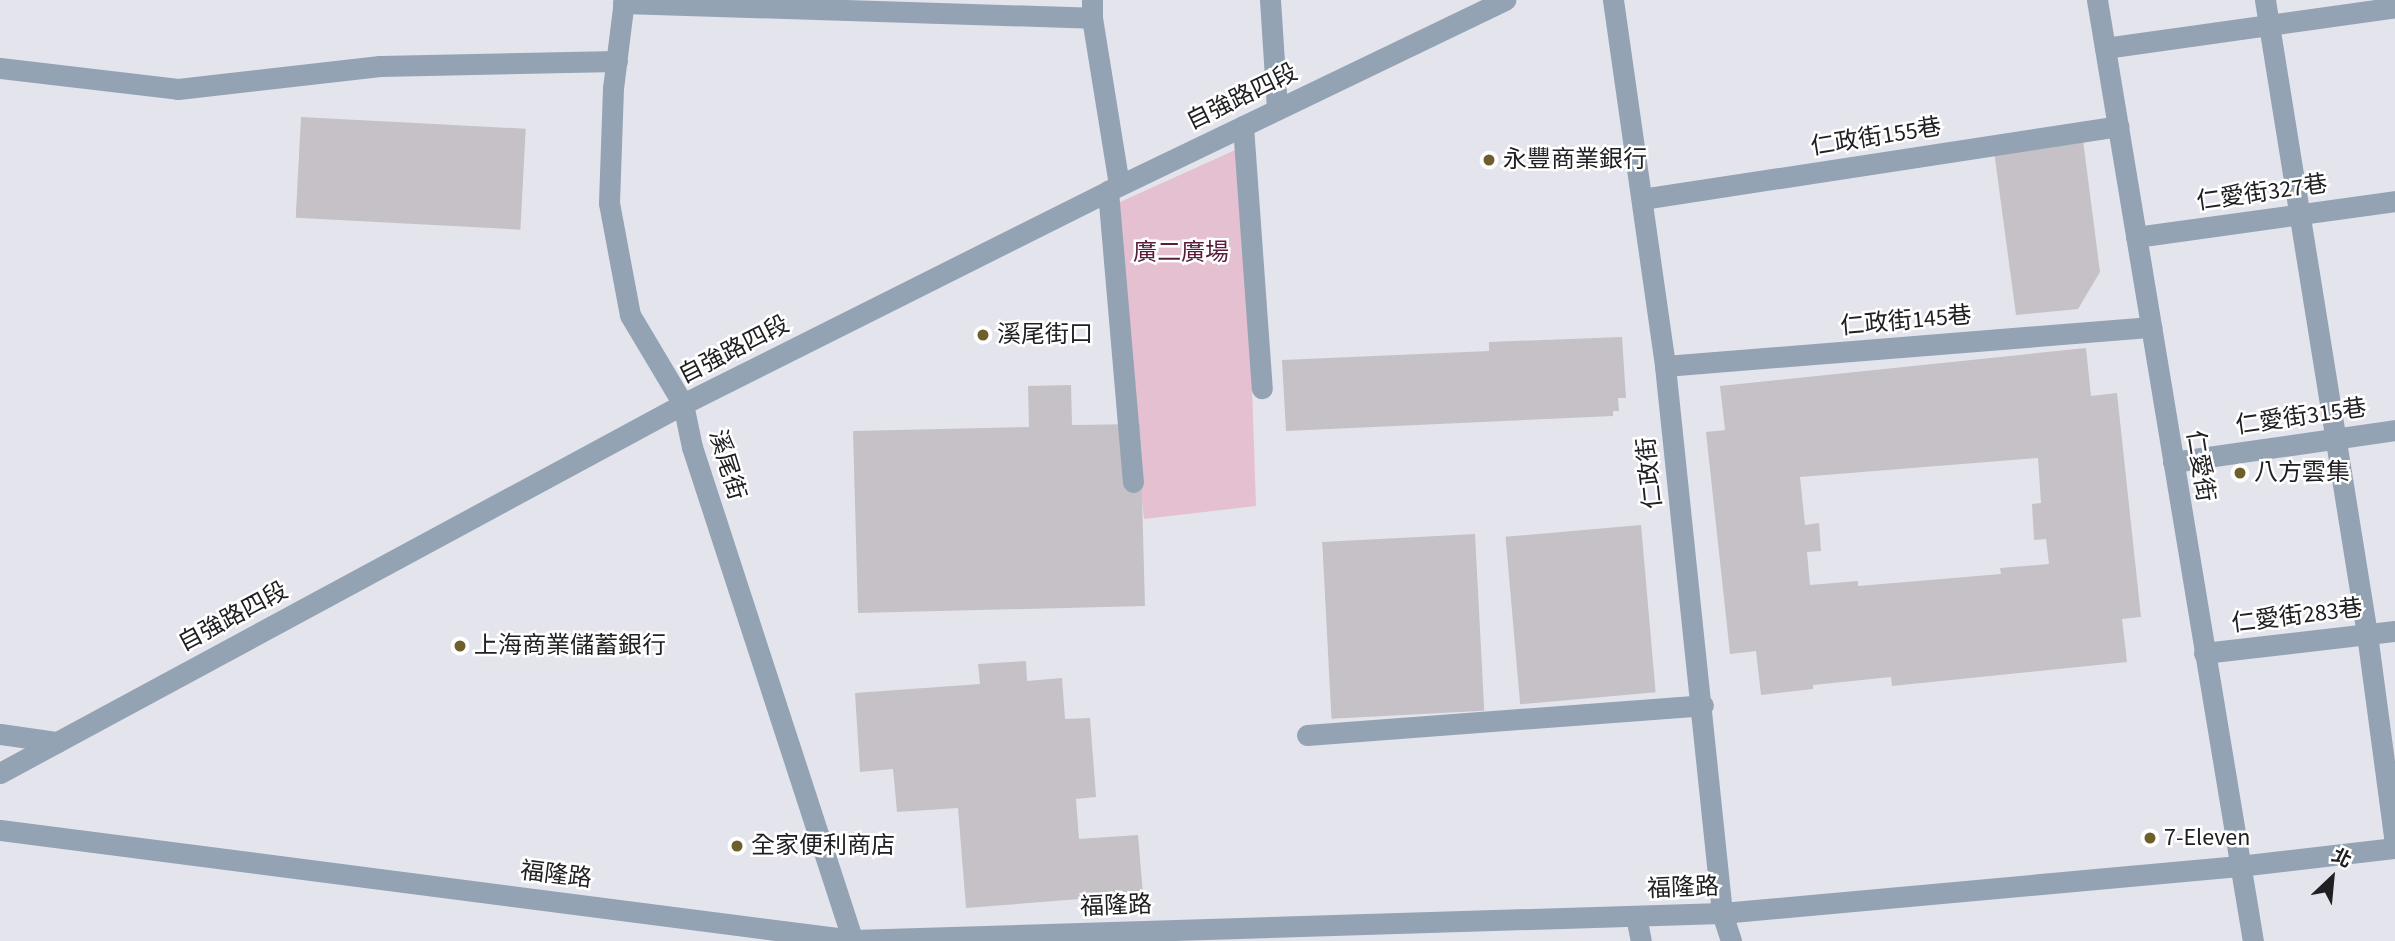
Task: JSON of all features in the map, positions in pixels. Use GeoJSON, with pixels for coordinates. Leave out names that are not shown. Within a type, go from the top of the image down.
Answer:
{"type":"FeatureCollection","features":[{"type":"Feature","properties":{"kind":"street"},"geometry":{"type":"LineString","coordinates":[[1270,0],[1278,109]]}},
{"type":"Feature","properties":{"kind":"street","name":"自強路四段"},"geometry":{"type":"LineString","coordinates":[[0,773],[683,404],[1113,188],[1505,0]]}},
{"type":"Feature","properties":{"kind":"street","name":"仁政街"},"geometry":{"type":"LineString","coordinates":[[1613,0],[1665,366],[1723,913],[1731,941]]}},
{"type":"Feature","properties":{"kind":"street","name":"仁愛街"},"geometry":{"type":"LineString","coordinates":[[2098,0],[2253,941]]}},
{"type":"Feature","properties":{"kind":"street"},"geometry":{"type":"LineString","coordinates":[[2265,0],[2367,634],[2395,843]]}},
{"type":"Feature","properties":{"kind":"street"},"geometry":{"type":"LineString","coordinates":[[624,1],[1092,9],[1113,188],[1133,482]]}},
{"type":"Feature","properties":{"kind":"street","name":"溪尾街"},"geometry":{"type":"LineString","coordinates":[[624,1],[617,61],[610,203],[630,315],[683,404],[692,447],[853,941]]}},
{"type":"Feature","properties":{"kind":"street"},"geometry":{"type":"LineString","coordinates":[[2105,48],[2269,23],[2395,8]]}},
{"type":"Feature","properties":{"kind":"street"},"geometry":{"type":"LineString","coordinates":[[0,68],[178,89],[380,66],[617,61]]}},
{"type":"Feature","properties":{"kind":"street"},"geometry":{"type":"LineString","coordinates":[[1242,126],[1262,388]]}},
{"type":"Feature","properties":{"kind":"street","name":"仁政街155巷"},"geometry":{"type":"LineString","coordinates":[[1642,199],[2118,127]]}},
{"type":"Feature","properties":{"kind":"street","name":"仁愛街327巷"},"geometry":{"type":"LineString","coordinates":[[2136,237],[2395,201]]}},
{"type":"Feature","properties":{"kind":"street","name":"仁政街145巷"},"geometry":{"type":"LineString","coordinates":[[1665,366],[2151,327]]}},
{"type":"Feature","properties":{"kind":"street","name":"仁愛街315巷"},"geometry":{"type":"LineString","coordinates":[[2172,462],[2395,430]]}},
{"type":"Feature","properties":{"kind":"street","name":"仁愛街283巷"},"geometry":{"type":"LineString","coordinates":[[2204,653],[2395,631]]}},
{"type":"Feature","properties":{"kind":"street"},"geometry":{"type":"LineString","coordinates":[[1307,735],[1703,705]]}},
{"type":"Feature","properties":{"kind":"street"},"geometry":{"type":"LineString","coordinates":[[0,734],[57,742]]}},
{"type":"Feature","properties":{"kind":"street","name":"福隆路"},"geometry":{"type":"LineString","coordinates":[[0,830],[853,941],[1723,913],[2239,866],[2395,848]]}},
{"type":"Feature","properties":{"kind":"street"},"geometry":{"type":"LineString","coordinates":[[1636,916],[1641,941]]}},
{"type":"Feature","properties":{"kind":"green space","name":"廣二廣場"},"geometry":{"type":"Polygon","coordinates":[[[1244,146],[1256,506],[1144,519],[1109,207],[1244,146]]]}},
{"type":"Feature","properties":{"kind":"building"},"geometry":{"type":"Polygon","coordinates":[[[301,117],[526,129],[520,230],[296,218],[301,117]]]}},
{"type":"Feature","properties":{"kind":"building"},"geometry":{"type":"Polygon","coordinates":[[[2083,140],[2100,272],[2078,309],[2016,315],[1994,151],[2083,140]]]}},
{"type":"Feature","properties":{"kind":"building"},"geometry":{"type":"Polygon","coordinates":[[[1622,337],[1626,398],[1618,398],[1619,411],[1613,411],[1613,416],[1286,431],[1282,360],[1489,351],[1489,342],[1622,337]]]}},
{"type":"Feature","properties":{"kind":"building"},"geometry":{"type":"Polygon","coordinates":[[[2086,348],[2091,396],[2117,393],[2141,617],[2122,619],[2127,662],[1892,686],[1891,677],[1813,685],[1813,689],[1761,695],[1756,651],[1730,654],[1706,432],[1725,430],[1720,386],[2086,348]],[[2038,458],[1800,477],[1805,525],[1819,523],[1821,551],[1807,552],[1810,585],[1858,581],[1858,586],[2001,574],[2000,568],[2049,564],[2046,539],[2034,540],[2032,504],[2041,503],[2038,458]]]}},
{"type":"Feature","properties":{"kind":"building"},"geometry":{"type":"Polygon","coordinates":[[[1071,385],[1072,425],[1140,424],[1145,606],[858,613],[853,431],[1029,427],[1028,386],[1071,385]]]}},
{"type":"Feature","properties":{"kind":"building"},"geometry":{"type":"Polygon","coordinates":[[[1641,525],[1656,692],[1520,704],[1506,537],[1641,525]]]}},
{"type":"Feature","properties":{"kind":"building"},"geometry":{"type":"Polygon","coordinates":[[[1475,534],[1484,711],[1331,719],[1322,542],[1475,534]]]}},
{"type":"Feature","properties":{"kind":"building"},"geometry":{"type":"Polygon","coordinates":[[[1026,661],[1027,681],[1062,678],[1065,719],[1090,718],[1096,797],[1076,799],[1079,839],[1138,835],[1143,894],[966,908],[958,808],[897,812],[893,769],[860,772],[855,693],[980,684],[978,664],[1026,661]]]}},
{"type":"Feature","properties":{"kind":"place","name":"永豐商業銀行"},"geometry":{"type":"Point","coordinates":[1489,160]}},
{"type":"Feature","properties":{"kind":"place","name":"溪尾街口"},"geometry":{"type":"Point","coordinates":[983,335]}},
{"type":"Feature","properties":{"kind":"place","name":"八方雲集"},"geometry":{"type":"Point","coordinates":[2240,473]}},
{"type":"Feature","properties":{"kind":"place","name":"上海商業儲蓄銀行"},"geometry":{"type":"Point","coordinates":[460,646]}},
{"type":"Feature","properties":{"kind":"place","name":"7-Eleven"},"geometry":{"type":"Point","coordinates":[2150,838]}},
{"type":"Feature","properties":{"kind":"place","name":"全家便利商店"},"geometry":{"type":"Point","coordinates":[737,846]}}]}
